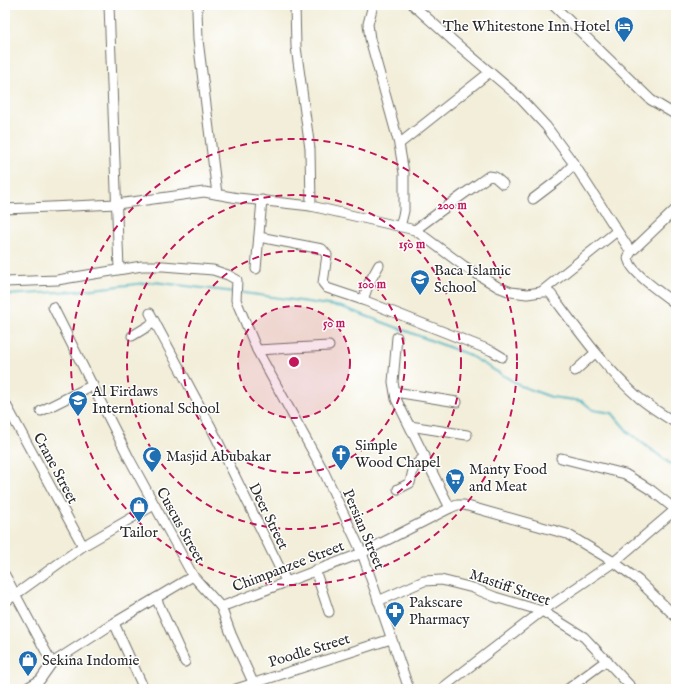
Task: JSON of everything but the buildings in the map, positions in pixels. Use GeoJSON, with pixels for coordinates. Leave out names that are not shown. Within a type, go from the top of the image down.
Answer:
{"type":"FeatureCollection","features":[{"type":"Feature","properties":{"kind":"street"},"geometry":{"type":"LineString","coordinates":[[5,282],[57,280],[119,269],[109,5]]}},
{"type":"Feature","properties":{"kind":"street"},"geometry":{"type":"LineString","coordinates":[[198,5],[198,40],[217,194]]}},
{"type":"Feature","properties":{"kind":"street"},"geometry":{"type":"LineString","coordinates":[[295,5],[296,47],[310,149],[312,206]]}},
{"type":"Feature","properties":{"kind":"street"},"geometry":{"type":"LineString","coordinates":[[373,5],[368,24],[370,39],[399,144],[404,173],[404,211],[400,227]]}},
{"type":"Feature","properties":{"kind":"street"},"geometry":{"type":"LineString","coordinates":[[413,5],[519,97],[546,126],[574,164],[631,252]]}},
{"type":"Feature","properties":{"kind":"street"},"geometry":{"type":"LineString","coordinates":[[553,5],[651,100],[676,115]]}},
{"type":"Feature","properties":{"kind":"street"},"geometry":{"type":"LineString","coordinates":[[399,144],[490,72]]}},
{"type":"Feature","properties":{"kind":"street"},"geometry":{"type":"LineString","coordinates":[[532,199],[558,180],[574,164]]}},
{"type":"Feature","properties":{"kind":"street"},"geometry":{"type":"LineString","coordinates":[[415,230],[489,176],[495,177],[503,184]]}},
{"type":"Feature","properties":{"kind":"street"},"geometry":{"type":"LineString","coordinates":[[5,209],[117,204],[204,192],[238,198],[312,206],[415,230],[464,266],[498,287],[511,292],[527,294],[548,292],[551,294],[595,352],[638,397],[676,423]]}},
{"type":"Feature","properties":{"kind":"street"},"geometry":{"type":"LineString","coordinates":[[256,269],[262,200]]}},
{"type":"Feature","properties":{"kind":"street"},"geometry":{"type":"LineString","coordinates":[[676,209],[631,252],[628,258],[629,263],[635,270],[676,304]]}},
{"type":"Feature","properties":{"kind":"street"},"geometry":{"type":"LineString","coordinates":[[541,292],[617,231]]}},
{"type":"Feature","properties":{"kind":"street"},"geometry":{"type":"LineString","coordinates":[[259,237],[322,249],[327,255],[323,283],[330,290],[363,300],[492,351],[502,357]]}},
{"type":"Feature","properties":{"kind":"street","name":"Persian Street"},"geometry":{"type":"LineString","coordinates":[[119,269],[142,266],[163,266],[212,270],[233,277],[237,280],[237,299],[257,350],[324,472],[362,553],[409,689]]}},
{"type":"Feature","properties":{"kind":"street"},"geometry":{"type":"LineString","coordinates":[[363,300],[369,283],[379,266]]}},
{"type":"Feature","properties":{"kind":"street","name":"Cuscus Street"},"geometry":{"type":"LineString","coordinates":[[53,307],[129,458],[193,576],[221,606],[231,634],[255,686]]}},
{"type":"Feature","properties":{"kind":"street","name":"Deer Street"},"geometry":{"type":"LineString","coordinates":[[150,313],[210,425],[286,581]]}},
{"type":"Feature","properties":{"kind":"street"},"geometry":{"type":"LineString","coordinates":[[132,336],[155,322]]}},
{"type":"Feature","properties":{"kind":"street"},"geometry":{"type":"LineString","coordinates":[[397,337],[393,382],[396,399],[450,508]]}},
{"type":"Feature","properties":{"kind":"street"},"geometry":{"type":"LineString","coordinates":[[257,350],[329,346]]}},
{"type":"Feature","properties":{"kind":"street"},"geometry":{"type":"LineString","coordinates":[[574,371],[595,352]]}},
{"type":"Feature","properties":{"kind":"street"},"geometry":{"type":"LineString","coordinates":[[41,411],[93,385]]}},
{"type":"Feature","properties":{"kind":"street"},"geometry":{"type":"LineString","coordinates":[[395,392],[457,402]]}},
{"type":"Feature","properties":{"kind":"street","name":"Crane Street"},"geometry":{"type":"LineString","coordinates":[[5,403],[83,546]]}},
{"type":"Feature","properties":{"kind":"street"},"geometry":{"type":"LineString","coordinates":[[410,426],[467,436]]}},
{"type":"Feature","properties":{"kind":"street"},"geometry":{"type":"LineString","coordinates":[[398,488],[410,483],[414,466],[424,456]]}},
{"type":"Feature","properties":{"kind":"street"},"geometry":{"type":"LineString","coordinates":[[441,689],[542,610],[614,562],[676,510],[651,490],[625,474],[561,458]]}},
{"type":"Feature","properties":{"kind":"street"},"geometry":{"type":"LineString","coordinates":[[5,602],[83,546],[154,505]]}},
{"type":"Feature","properties":{"kind":"street","name":"Chimpanzee Street"},"geometry":{"type":"LineString","coordinates":[[221,606],[362,553],[450,508],[457,505],[464,505],[568,534],[614,562],[638,580],[676,617]]}},
{"type":"Feature","properties":{"kind":"street"},"geometry":{"type":"LineString","coordinates":[[315,570],[329,612]]}},
{"type":"Feature","properties":{"kind":"street"},"geometry":{"type":"LineString","coordinates":[[5,575],[52,663]]}},
{"type":"Feature","properties":{"kind":"street"},"geometry":{"type":"LineString","coordinates":[[24,689],[40,680],[52,663],[114,623],[193,576]]}},
{"type":"Feature","properties":{"kind":"street","name":"Mastiff Street"},"geometry":{"type":"LineString","coordinates":[[378,601],[424,581],[441,580],[473,588],[495,597],[542,610],[584,637],[633,689]]}},
{"type":"Feature","properties":{"kind":"street"},"geometry":{"type":"LineString","coordinates":[[156,598],[185,662]]}},
{"type":"Feature","properties":{"kind":"street"},"geometry":{"type":"LineString","coordinates":[[114,623],[144,689]]}},
{"type":"Feature","properties":{"kind":"street","name":"Poodle Street"},"geometry":{"type":"LineString","coordinates":[[236,689],[255,686],[391,639]]}},
{"type":"Feature","properties":{"kind":"street"},"geometry":{"type":"LineString","coordinates":[[568,689],[607,660]]}},
{"type":"Feature","properties":{"kind":"street"},"geometry":{"type":"LineString","coordinates":[[40,680],[44,689]]}},
{"type":"Feature","properties":{"kind":"waterway"},"geometry":{"type":"LineString","coordinates":[[5,295],[76,291],[154,282],[234,292]]}},
{"type":"Feature","properties":{"kind":"waterway"},"geometry":{"type":"LineString","coordinates":[[238,292],[342,307],[467,354],[521,386],[551,397],[582,401],[593,410],[612,413],[629,433],[676,468]]}},
{"type":"Feature","properties":{"kind":"place","name":"The Whitestone Inn Hotel"},"geometry":{"type":"Point","coordinates":[624,43]}},
{"type":"Feature","properties":{"kind":"place","name":"Baca Islamic School"},"geometry":{"type":"Point","coordinates":[420,296]}},
{"type":"Feature","properties":{"kind":"place","name":"Al Firdaws International School"},"geometry":{"type":"Point","coordinates":[78,417]}},
{"type":"Feature","properties":{"kind":"place","name":"Simple Wood Chapel"},"geometry":{"type":"Point","coordinates":[341,471]}},
{"type":"Feature","properties":{"kind":"place","name":"Masjid Abubakar"},"geometry":{"type":"Point","coordinates":[152,473]}},
{"type":"Feature","properties":{"kind":"place","name":"Manty Food and Meat"},"geometry":{"type":"Point","coordinates":[455,495]}},
{"type":"Feature","properties":{"kind":"place","name":"Tailor"},"geometry":{"type":"Point","coordinates":[139,523]}},
{"type":"Feature","properties":{"kind":"place","name":"Pakscare Pharmacy"},"geometry":{"type":"Point","coordinates":[395,628]}},
{"type":"Feature","properties":{"kind":"place","name":"Sekina Indomie"},"geometry":{"type":"Point","coordinates":[28,677]}}]}
